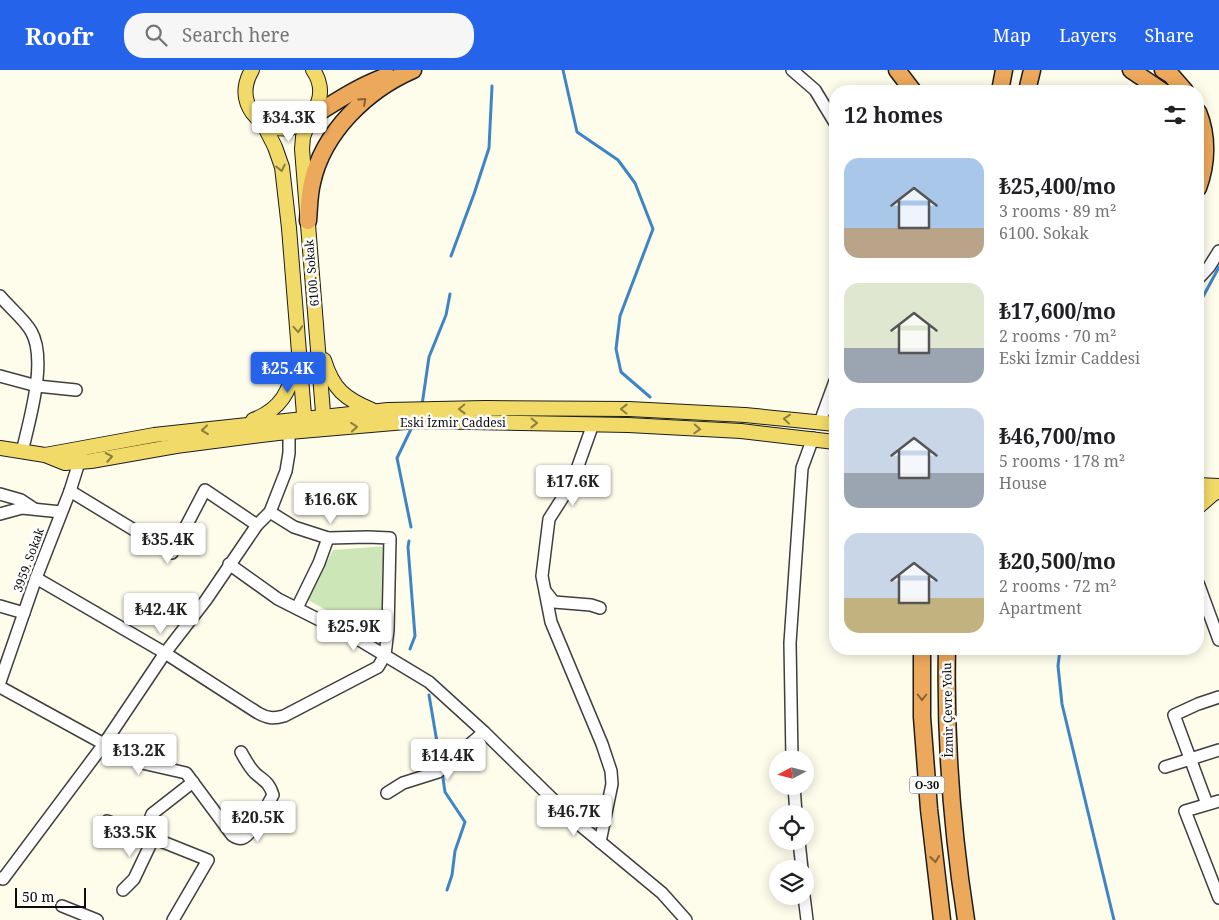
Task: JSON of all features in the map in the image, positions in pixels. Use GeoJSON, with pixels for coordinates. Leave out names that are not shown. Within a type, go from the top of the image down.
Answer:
{"type":"FeatureCollection","features":[{"type":"Feature","properties":{"kind":"highway"},"geometry":{"type":"LineString","coordinates":[[310,118],[350,92],[372,81],[407,70]]}},
{"type":"Feature","properties":{"kind":"highway"},"geometry":{"type":"LineString","coordinates":[[308,221],[311,184],[315,171],[336,132],[366,99],[392,80],[413,70]]}},
{"type":"Feature","properties":{"kind":"highway"},"geometry":{"type":"LineString","coordinates":[[897,70],[908,85]]}},
{"type":"Feature","properties":{"kind":"highway"},"geometry":{"type":"LineString","coordinates":[[1001,85],[1004,70]]}},
{"type":"Feature","properties":{"kind":"highway"},"geometry":{"type":"LineString","coordinates":[[1028,85],[1032,70]]}},
{"type":"Feature","properties":{"kind":"highway"},"geometry":{"type":"LineString","coordinates":[[1035,85],[1037,70]]}},
{"type":"Feature","properties":{"kind":"highway"},"geometry":{"type":"LineString","coordinates":[[1131,70],[1153,85]]}},
{"type":"Feature","properties":{"kind":"highway"},"geometry":{"type":"LineString","coordinates":[[1163,70],[1179,85]]}},
{"type":"Feature","properties":{"kind":"highway"},"geometry":{"type":"LineString","coordinates":[[1204,144],[1204,169]]}},
{"type":"Feature","properties":{"kind":"highway","name":"İzmir Çevre Yolu"},"geometry":{"type":"LineString","coordinates":[[922,655],[922,717],[926,772],[942,920]]}},
{"type":"Feature","properties":{"kind":"highway","name":"İzmir Çevre Yolu"},"geometry":{"type":"LineString","coordinates":[[947,655],[946,707],[950,794],[966,920]]}},
{"type":"Feature","properties":{"kind":"main road","name":"6100. Sokak"},"geometry":{"type":"LineString","coordinates":[[252,70],[246,85],[246,99],[252,113],[263,123],[275,147],[282,168],[289,228],[305,425]]}},
{"type":"Feature","properties":{"kind":"main road","name":"6100. Sokak"},"geometry":{"type":"LineString","coordinates":[[313,70],[319,81],[319,101],[303,137],[302,149],[324,423]]}},
{"type":"Feature","properties":{"kind":"main road"},"geometry":{"type":"LineString","coordinates":[[263,123],[278,129],[287,129],[296,127],[310,118]]}},
{"type":"Feature","properties":{"kind":"main road"},"geometry":{"type":"LineString","coordinates":[[318,340],[328,371],[338,390],[354,402],[376,411]]}},
{"type":"Feature","properties":{"kind":"main road"},"geometry":{"type":"LineString","coordinates":[[240,426],[263,416],[282,401],[291,386],[300,356]]}},
{"type":"Feature","properties":{"kind":"main road","name":"Eski İzmir Caddesi"},"geometry":{"type":"LineString","coordinates":[[324,423],[376,411],[485,408],[628,409],[745,415],[829,423]]}},
{"type":"Feature","properties":{"kind":"main road","name":"Eski İzmir Caddesi"},"geometry":{"type":"LineString","coordinates":[[0,448],[45,455],[65,463],[81,455],[154,435],[240,426],[417,421],[593,424],[741,431],[829,441]]}},
{"type":"Feature","properties":{"kind":"main road","name":"Eski İzmir Caddesi"},"geometry":{"type":"LineString","coordinates":[[81,455],[289,432],[305,425]]}},
{"type":"Feature","properties":{"kind":"main road"},"geometry":{"type":"LineString","coordinates":[[1204,485],[1219,486]]}},
{"type":"Feature","properties":{"kind":"main road"},"geometry":{"type":"LineString","coordinates":[[1204,502],[1219,491]]}},
{"type":"Feature","properties":{"kind":"street"},"geometry":{"type":"LineString","coordinates":[[792,70],[815,90],[829,113]]}},
{"type":"Feature","properties":{"kind":"street"},"geometry":{"type":"LineString","coordinates":[[1204,273],[1219,251]]}},
{"type":"Feature","properties":{"kind":"street"},"geometry":{"type":"LineString","coordinates":[[0,296],[31,331],[37,348],[37,386],[22,452]]}},
{"type":"Feature","properties":{"kind":"street"},"geometry":{"type":"LineString","coordinates":[[0,376],[37,386],[76,390]]}},
{"type":"Feature","properties":{"kind":"street"},"geometry":{"type":"LineString","coordinates":[[820,422],[829,397]]}},
{"type":"Feature","properties":{"kind":"street"},"geometry":{"type":"LineString","coordinates":[[593,424],[572,483],[549,519],[542,576],[551,622],[602,744],[611,771],[612,784],[600,842]]}},
{"type":"Feature","properties":{"kind":"street"},"geometry":{"type":"LineString","coordinates":[[0,878],[3,879],[104,744],[165,652],[206,600],[257,526],[270,512],[286,471],[289,453],[289,432]]}},
{"type":"Feature","properties":{"kind":"street"},"geometry":{"type":"LineString","coordinates":[[792,750],[790,643],[802,468],[813,438]]}},
{"type":"Feature","properties":{"kind":"street","name":"3959. Sokak"},"geometry":{"type":"LineString","coordinates":[[0,682],[36,578],[70,492],[81,455]]}},
{"type":"Feature","properties":{"kind":"street"},"geometry":{"type":"LineString","coordinates":[[70,492],[172,553],[205,490],[257,526]]}},
{"type":"Feature","properties":{"kind":"street"},"geometry":{"type":"LineString","coordinates":[[0,494],[21,500],[34,508]]}},
{"type":"Feature","properties":{"kind":"street"},"geometry":{"type":"LineString","coordinates":[[0,514],[22,508],[62,512]]}},
{"type":"Feature","properties":{"kind":"street"},"geometry":{"type":"LineString","coordinates":[[36,578],[165,652],[265,717],[284,716],[378,667],[385,656],[388,630],[390,538],[328,538],[294,527],[270,512]]}},
{"type":"Feature","properties":{"kind":"street"},"geometry":{"type":"LineString","coordinates":[[297,608],[319,563],[328,538]]}},
{"type":"Feature","properties":{"kind":"street"},"geometry":{"type":"LineString","coordinates":[[229,564],[278,599],[361,641],[429,682],[484,732],[575,821],[662,893],[686,920]]}},
{"type":"Feature","properties":{"kind":"street"},"geometry":{"type":"LineString","coordinates":[[545,590],[554,602],[600,608]]}},
{"type":"Feature","properties":{"kind":"street"},"geometry":{"type":"LineString","coordinates":[[1204,599],[1219,640]]}},
{"type":"Feature","properties":{"kind":"street"},"geometry":{"type":"LineString","coordinates":[[0,606],[24,613]]}},
{"type":"Feature","properties":{"kind":"street"},"geometry":{"type":"LineString","coordinates":[[0,686],[142,763],[186,773],[232,835],[237,838],[243,838],[250,832],[274,795],[266,780],[256,774],[241,752]]}},
{"type":"Feature","properties":{"kind":"street"},"geometry":{"type":"LineString","coordinates":[[1219,697],[1174,715],[1190,759],[1219,813]]}},
{"type":"Feature","properties":{"kind":"street"},"geometry":{"type":"LineString","coordinates":[[387,793],[403,783],[438,772],[484,732]]}},
{"type":"Feature","properties":{"kind":"street"},"geometry":{"type":"LineString","coordinates":[[1165,767],[1219,750]]}},
{"type":"Feature","properties":{"kind":"street"},"geometry":{"type":"LineString","coordinates":[[123,890],[134,879],[153,839],[149,820],[152,814],[193,782]]}},
{"type":"Feature","properties":{"kind":"street"},"geometry":{"type":"LineString","coordinates":[[1213,803],[1185,811],[1219,898]]}},
{"type":"Feature","properties":{"kind":"street"},"geometry":{"type":"LineString","coordinates":[[107,822],[133,830],[208,860],[173,920]]}},
{"type":"Feature","properties":{"kind":"street"},"geometry":{"type":"LineString","coordinates":[[805,905],[807,920]]}},
{"type":"Feature","properties":{"kind":"street"},"geometry":{"type":"LineString","coordinates":[[62,906],[97,920]]}},
{"type":"Feature","properties":{"kind":"green space"},"geometry":{"type":"Polygon","coordinates":[[[387,546],[382,640],[308,600],[333,550],[387,546]]]}},
{"type":"Feature","properties":{"kind":"waterway"},"geometry":{"type":"LineString","coordinates":[[563,70],[577,132],[618,160],[635,183],[653,229],[620,316],[616,349],[621,372],[650,397]]}},
{"type":"Feature","properties":{"kind":"waterway"},"geometry":{"type":"LineString","coordinates":[[451,256],[489,148],[492,86]]}},
{"type":"Feature","properties":{"kind":"waterway"},"geometry":{"type":"LineString","coordinates":[[1204,295],[1219,267]]}},
{"type":"Feature","properties":{"kind":"waterway"},"geometry":{"type":"LineString","coordinates":[[422,405],[429,357],[446,315],[450,294]]}},
{"type":"Feature","properties":{"kind":"waterway"},"geometry":{"type":"LineString","coordinates":[[411,527],[397,458],[412,427]]}},
{"type":"Feature","properties":{"kind":"waterway"},"geometry":{"type":"LineString","coordinates":[[409,541],[415,636],[410,649]]}},
{"type":"Feature","properties":{"kind":"waterway"},"geometry":{"type":"LineString","coordinates":[[1059,655],[1058,666],[1062,704],[1114,920]]}},
{"type":"Feature","properties":{"kind":"waterway"},"geometry":{"type":"LineString","coordinates":[[429,695],[439,754]]}},
{"type":"Feature","properties":{"kind":"waterway"},"geometry":{"type":"LineString","coordinates":[[442,772],[445,792],[465,822],[455,851],[452,875],[447,890]]}}]}
